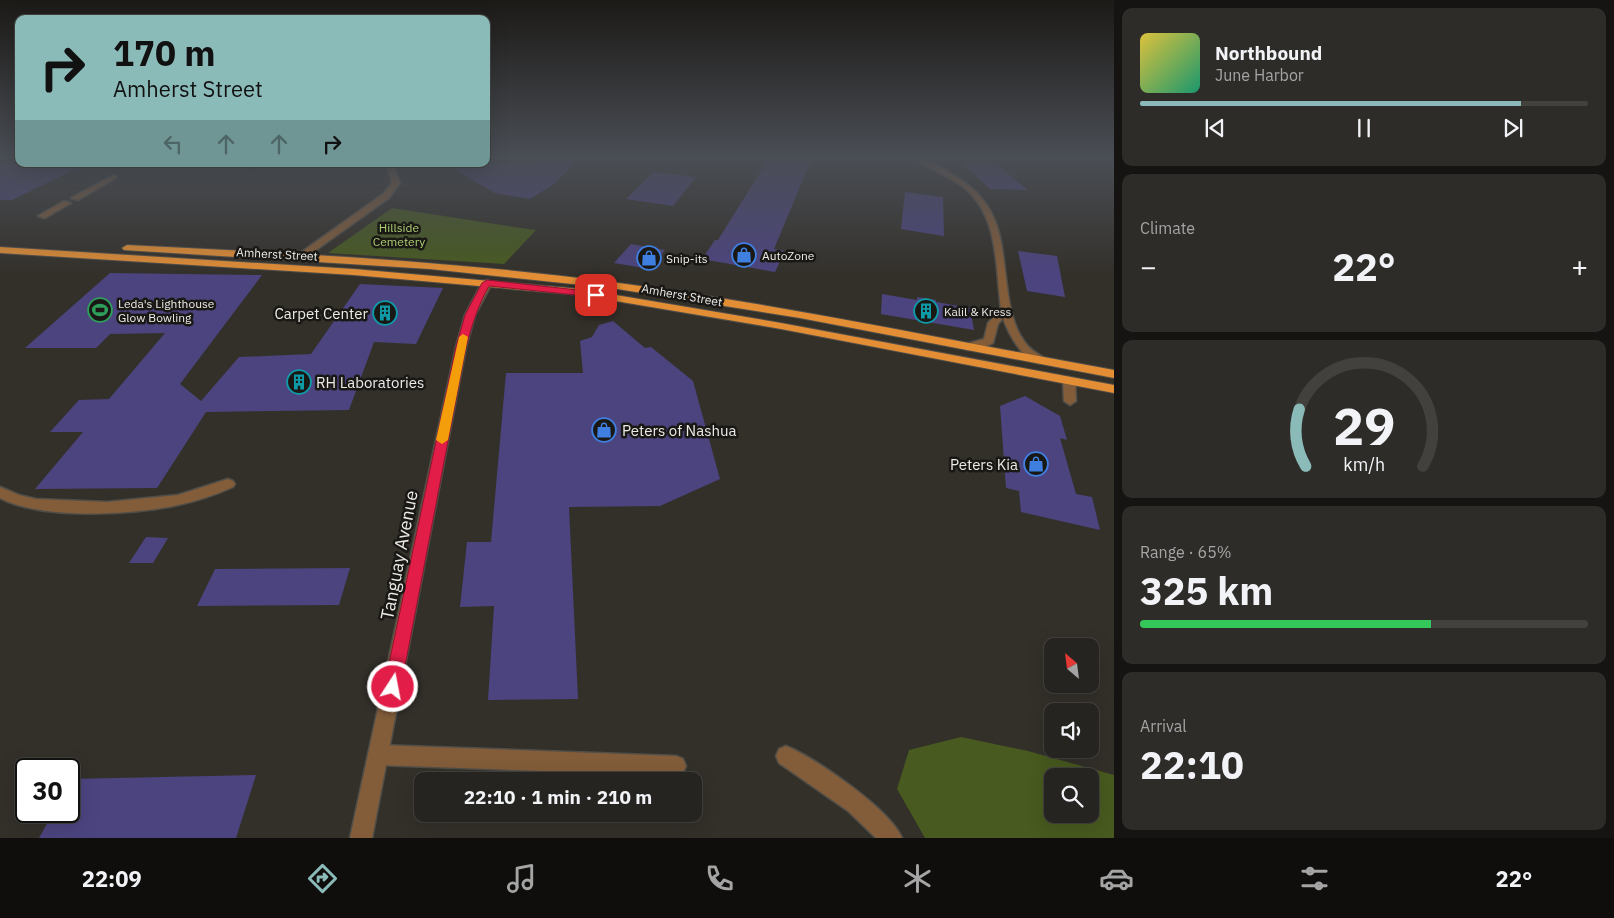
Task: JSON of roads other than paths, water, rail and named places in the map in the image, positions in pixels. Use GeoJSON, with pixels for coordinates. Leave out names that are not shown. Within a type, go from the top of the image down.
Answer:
{"type":"FeatureCollection","features":[{"type":"Feature","properties":{"kind":"highway","name":"Amherst Street"},"geometry":{"type":"LineString","coordinates":[[0,241],[475,270],[611,285],[702,298],[1114,374]]}},
{"type":"Feature","properties":{"kind":"highway","name":"Amherst Street"},"geometry":{"type":"LineString","coordinates":[[0,250],[345,272],[580,292],[1114,389]]}},
{"type":"Feature","properties":{"kind":"street"},"geometry":{"type":"LineString","coordinates":[[299,258],[384,197]]}},
{"type":"Feature","properties":{"kind":"street"},"geometry":{"type":"LineString","coordinates":[[976,197],[986,208],[996,233],[1006,310],[1020,346],[1028,354],[1042,361]]}},
{"type":"Feature","properties":{"kind":"street"},"geometry":{"type":"LineString","coordinates":[[42,216],[67,203]]}},
{"type":"Feature","properties":{"kind":"street","name":"Tanguay Avenue"},"geometry":{"type":"LineString","coordinates":[[361,838],[461,347],[470,315],[487,283]]}},
{"type":"Feature","properties":{"kind":"street"},"geometry":{"type":"LineString","coordinates":[[967,347],[981,345],[989,341],[993,323],[1006,310]]}},
{"type":"Feature","properties":{"kind":"street"},"geometry":{"type":"LineString","coordinates":[[1069,380],[1070,401]]}},
{"type":"Feature","properties":{"kind":"street"},"geometry":{"type":"LineString","coordinates":[[0,492],[17,500],[59,505],[142,505],[196,496],[228,484]]}},
{"type":"Feature","properties":{"kind":"street"},"geometry":{"type":"LineString","coordinates":[[378,755],[676,766]]}},
{"type":"Feature","properties":{"kind":"street"},"geometry":{"type":"LineString","coordinates":[[786,756],[854,803],[891,838]]}},
{"type":"Feature","properties":{"kind":"place","name":"AutoZone"},"geometry":{"type":"Point","coordinates":[744,255]}},
{"type":"Feature","properties":{"kind":"place","name":"Snip-its"},"geometry":{"type":"Point","coordinates":[649,258]}},
{"type":"Feature","properties":{"kind":"place","name":"Leda's Lighthouse Glow Bowling"},"geometry":{"type":"Point","coordinates":[100,310]}},
{"type":"Feature","properties":{"kind":"place","name":"Kalil & Kress"},"geometry":{"type":"Point","coordinates":[926,311]}},
{"type":"Feature","properties":{"kind":"place","name":"Carpet Center"},"geometry":{"type":"Point","coordinates":[385,313]}},
{"type":"Feature","properties":{"kind":"place","name":"RH Laboratories"},"geometry":{"type":"Point","coordinates":[299,382]}},
{"type":"Feature","properties":{"kind":"place","name":"Peters of Nashua"},"geometry":{"type":"Point","coordinates":[604,430]}},
{"type":"Feature","properties":{"kind":"place","name":"Peters Kia"},"geometry":{"type":"Point","coordinates":[1036,464]}},
{"type":"Feature","properties":{"kind":"park label","name":"Hillside Cemetery"},"geometry":{"type":"Point","coordinates":[399,234]}}]}
